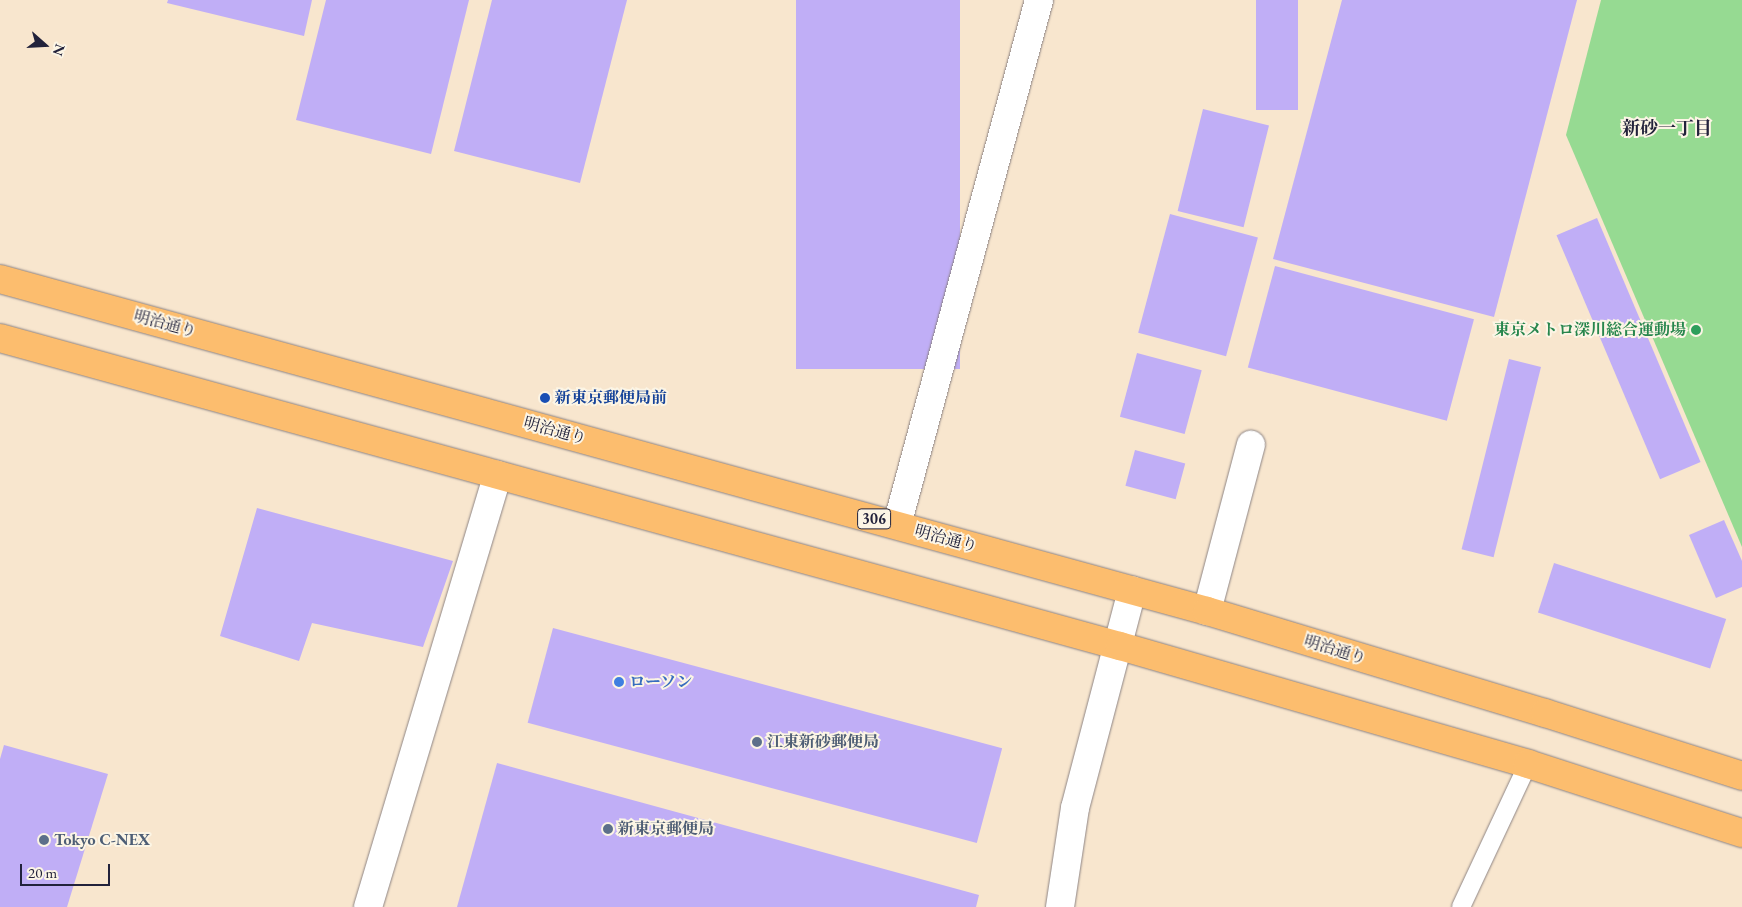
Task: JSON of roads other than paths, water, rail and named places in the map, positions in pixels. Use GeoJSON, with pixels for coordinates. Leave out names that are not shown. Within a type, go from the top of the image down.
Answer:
{"type":"FeatureCollection","features":[{"type":"Feature","properties":{"kind":"main road","name":"明治通り"},"geometry":{"type":"LineString","coordinates":[[0,279],[1207,611],[1545,713],[1742,776]]}},
{"type":"Feature","properties":{"kind":"main road"},"geometry":{"type":"LineString","coordinates":[[0,338],[1120,646],[1528,764],[1742,833]]}},
{"type":"Feature","properties":{"kind":"street"},"geometry":{"type":"LineString","coordinates":[[897,525],[1039,0]]}},
{"type":"Feature","properties":{"kind":"street"},"geometry":{"type":"LineString","coordinates":[[1207,611],[1251,445]]}},
{"type":"Feature","properties":{"kind":"street"},"geometry":{"type":"LineString","coordinates":[[368,907],[498,475]]}},
{"type":"Feature","properties":{"kind":"street"},"geometry":{"type":"LineString","coordinates":[[1060,907],[1075,808],[1120,646],[1132,590]]}},
{"type":"Feature","properties":{"kind":"lane"},"geometry":{"type":"LineString","coordinates":[[1461,907],[1528,764]]}},
{"type":"Feature","properties":{"kind":"place","name":"東京メトロ深川総合運動場"},"geometry":{"type":"Point","coordinates":[1696,330]}},
{"type":"Feature","properties":{"kind":"place","name":"新東京郵便局前"},"geometry":{"type":"Point","coordinates":[545,398]}},
{"type":"Feature","properties":{"kind":"place","name":"ローソン"},"geometry":{"type":"Point","coordinates":[619,682]}},
{"type":"Feature","properties":{"kind":"place","name":"江東新砂郵便局"},"geometry":{"type":"Point","coordinates":[757,742]}},
{"type":"Feature","properties":{"kind":"place","name":"新東京郵便局"},"geometry":{"type":"Point","coordinates":[608,829]}},
{"type":"Feature","properties":{"kind":"place","name":"Tokyo C-NEX"},"geometry":{"type":"Point","coordinates":[44,840]}},
{"type":"Feature","properties":{"kind":"district","name":"新砂一丁目"},"geometry":{"type":"Point","coordinates":[1667,128]}}]}
